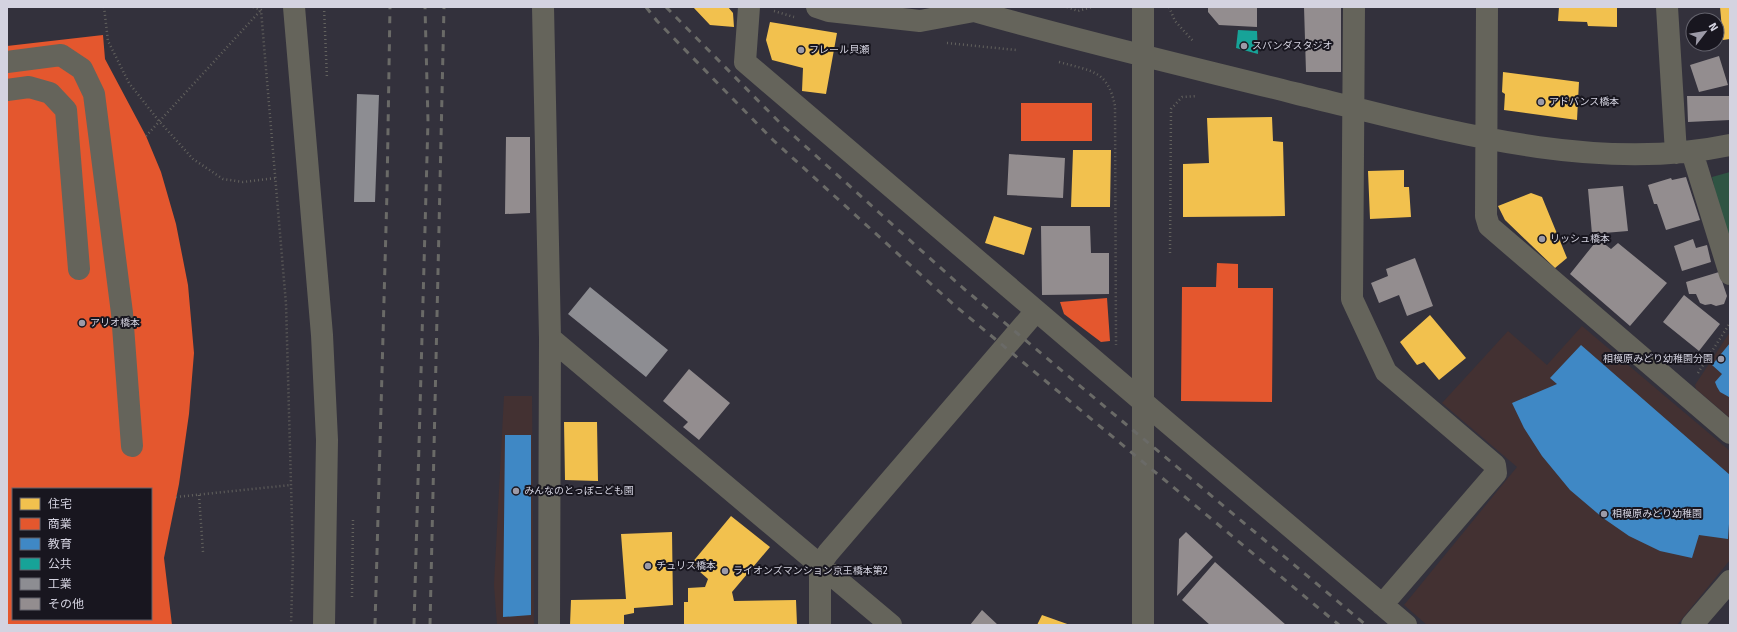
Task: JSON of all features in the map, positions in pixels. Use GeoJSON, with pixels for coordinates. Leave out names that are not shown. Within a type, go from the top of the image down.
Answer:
{"type":"FeatureCollection","features":[{"type":"Feature","properties":{"kind":"street"},"geometry":{"type":"LineString","coordinates":[[294,7],[323,343],[327,440],[324,625]]}},
{"type":"Feature","properties":{"kind":"street"},"geometry":{"type":"LineString","coordinates":[[543,7],[550,338],[549,625]]}},
{"type":"Feature","properties":{"kind":"street"},"geometry":{"type":"LineString","coordinates":[[817,7],[829,11],[920,20],[968,8],[1143,56],[1413,122],[1487,138],[1562,151],[1633,154],[1684,152],[1730,146]]}},
{"type":"Feature","properties":{"kind":"street"},"geometry":{"type":"LineString","coordinates":[[1143,7],[1143,625]]}},
{"type":"Feature","properties":{"kind":"street"},"geometry":{"type":"LineString","coordinates":[[1354,7],[1352,299],[1386,372],[1495,465],[1496,473],[1382,605]]}},
{"type":"Feature","properties":{"kind":"street"},"geometry":{"type":"LineString","coordinates":[[1487,7],[1486,216],[1489,226],[1730,433]]}},
{"type":"Feature","properties":{"kind":"street"},"geometry":{"type":"LineString","coordinates":[[1667,7],[1684,152],[1730,274]]}},
{"type":"Feature","properties":{"kind":"street"},"geometry":{"type":"LineString","coordinates":[[759,8],[745,62],[1406,625]]}},
{"type":"Feature","properties":{"kind":"street"},"geometry":{"type":"LineString","coordinates":[[7,62],[61,55],[82,69],[94,94],[122,313],[132,446]]}},
{"type":"Feature","properties":{"kind":"street"},"geometry":{"type":"LineString","coordinates":[[7,90],[29,87],[50,93],[66,110],[79,269]]}},
{"type":"Feature","properties":{"kind":"street"},"geometry":{"type":"LineString","coordinates":[[820,625],[820,565],[838,541],[1036,311]]}},
{"type":"Feature","properties":{"kind":"street"},"geometry":{"type":"LineString","coordinates":[[550,338],[890,625]]}},
{"type":"Feature","properties":{"kind":"street"},"geometry":{"type":"LineString","coordinates":[[1692,625],[1730,581]]}},
{"type":"Feature","properties":{"kind":"path"},"geometry":{"type":"LineString","coordinates":[[104,7],[108,41],[129,83],[159,121],[193,159],[223,180],[243,182],[276,178]]}},
{"type":"Feature","properties":{"kind":"path"},"geometry":{"type":"LineString","coordinates":[[253,7],[261,10]]}},
{"type":"Feature","properties":{"kind":"path"},"geometry":{"type":"LineString","coordinates":[[1067,7],[1078,11],[1092,7]]}},
{"type":"Feature","properties":{"kind":"path"},"geometry":{"type":"LineString","coordinates":[[1168,7],[1175,21],[1184,31]]}},
{"type":"Feature","properties":{"kind":"path"},"geometry":{"type":"LineString","coordinates":[[759,8],[796,17]]}},
{"type":"Feature","properties":{"kind":"path"},"geometry":{"type":"LineString","coordinates":[[146,136],[261,10]]}},
{"type":"Feature","properties":{"kind":"path"},"geometry":{"type":"LineString","coordinates":[[261,10],[286,304],[293,557],[290,625]]}},
{"type":"Feature","properties":{"kind":"path"},"geometry":{"type":"LineString","coordinates":[[945,42],[1023,52]]}},
{"type":"Feature","properties":{"kind":"path"},"geometry":{"type":"LineString","coordinates":[[1053,61],[1095,73],[1107,82],[1112,92],[1115,106],[1116,349]]}},
{"type":"Feature","properties":{"kind":"path"},"geometry":{"type":"LineString","coordinates":[[1170,258],[1171,109],[1182,97]]}},
{"type":"Feature","properties":{"kind":"path"},"geometry":{"type":"LineString","coordinates":[[1684,394],[1730,323]]}},
{"type":"Feature","properties":{"kind":"path"},"geometry":{"type":"LineString","coordinates":[[176,497],[291,485]]}},
{"type":"Feature","properties":{"kind":"path"},"geometry":{"type":"LineString","coordinates":[[199,495],[203,552]]}},
{"type":"Feature","properties":{"kind":"shaded area","name":"相模原みどり幼稚園"},"geometry":{"type":"Polygon","coordinates":[[[1582,326],[1730,451],[1730,560],[1677,625],[1427,625],[1404,605],[1517,467],[1442,403],[1508,331],[1547,365],[1582,326]]]}},
{"type":"Feature","properties":{"kind":"shaded area","name":"相模原みどり幼稚園分園"},"geometry":{"type":"Polygon","coordinates":[[[1730,332],[1730,418],[1696,389],[1695,385],[1730,332]]]}},
{"type":"Feature","properties":{"kind":"shaded area","name":"みんなのとっぽこども園"},"geometry":{"type":"Polygon","coordinates":[[[504,396],[532,396],[534,625],[497,625],[494,585],[504,396]]]}},
{"type":"Feature","properties":{"kind":"green space"},"geometry":{"type":"Polygon","coordinates":[[[1730,172],[1730,243],[1719,209],[1712,177],[1730,172]]]}},
{"type":"Feature","properties":{"kind":"building: 住宅"},"geometry":{"type":"Polygon","coordinates":[[[693,7],[728,7],[733,13],[734,27],[710,25],[693,7]]]}},
{"type":"Feature","properties":{"kind":"building: 住宅"},"geometry":{"type":"Polygon","coordinates":[[[1559,7],[1617,8],[1617,27],[1588,26],[1587,22],[1558,21],[1559,7]]]}},
{"type":"Feature","properties":{"kind":"building: 住宅"},"geometry":{"type":"Polygon","coordinates":[[[1720,7],[1730,7],[1730,39],[1725,40],[1725,12],[1720,12],[1720,7]]]}},
{"type":"Feature","properties":{"kind":"building: 住宅","name":"フレール貝瀬"},"geometry":{"type":"Polygon","coordinates":[[[770,22],[837,33],[826,94],[802,91],[803,68],[772,60],[766,40],[770,22]]]}},
{"type":"Feature","properties":{"kind":"building: 住宅","name":"アドバンス橋本"},"geometry":{"type":"Polygon","coordinates":[[[1503,72],[1579,82],[1577,120],[1504,110],[1505,94],[1502,92],[1503,72]]]}},
{"type":"Feature","properties":{"kind":"building: 住宅"},"geometry":{"type":"Polygon","coordinates":[[[1272,117],[1273,141],[1283,142],[1285,216],[1183,217],[1183,164],[1209,163],[1207,118],[1272,117]]]}},
{"type":"Feature","properties":{"kind":"building: 住宅"},"geometry":{"type":"Polygon","coordinates":[[[1073,150],[1111,150],[1110,207],[1071,207],[1073,150]]]}},
{"type":"Feature","properties":{"kind":"building: 住宅"},"geometry":{"type":"Polygon","coordinates":[[[1404,170],[1404,187],[1409,187],[1411,217],[1370,219],[1368,171],[1404,170]]]}},
{"type":"Feature","properties":{"kind":"building: 住宅","name":"リッシュ橋本"},"geometry":{"type":"Polygon","coordinates":[[[1531,193],[1542,197],[1567,258],[1555,268],[1505,220],[1498,206],[1531,193]]]}},
{"type":"Feature","properties":{"kind":"building: 住宅"},"geometry":{"type":"Polygon","coordinates":[[[994,216],[1032,228],[1024,255],[985,243],[994,216]]]}},
{"type":"Feature","properties":{"kind":"building: 住宅"},"geometry":{"type":"Polygon","coordinates":[[[1430,315],[1466,358],[1439,380],[1424,362],[1417,365],[1400,342],[1430,315]]]}},
{"type":"Feature","properties":{"kind":"building: 住宅"},"geometry":{"type":"Polygon","coordinates":[[[564,422],[597,422],[598,481],[565,480],[564,422]]]}},
{"type":"Feature","properties":{"kind":"building: 住宅","name":"ライオンズマンション京王橋本第2"},"geometry":{"type":"Polygon","coordinates":[[[731,516],[770,547],[732,592],[734,601],[796,600],[797,625],[684,625],[684,602],[688,602],[688,588],[705,587],[708,579],[691,564],[731,516]]]}},
{"type":"Feature","properties":{"kind":"building: 住宅","name":"チュリス橋本"},"geometry":{"type":"Polygon","coordinates":[[[672,532],[673,605],[634,608],[634,613],[624,615],[624,625],[570,625],[571,600],[626,599],[621,534],[672,532]]]}},
{"type":"Feature","properties":{"kind":"building: 住宅"},"geometry":{"type":"Polygon","coordinates":[[[1042,615],[1070,625],[1037,625],[1042,615]]]}},
{"type":"Feature","properties":{"kind":"building: 商業"},"geometry":{"type":"Polygon","coordinates":[[[103,35],[105,59],[146,136],[161,172],[176,224],[188,285],[194,353],[189,414],[179,484],[164,558],[172,625],[7,625],[7,46],[103,35]]]}},
{"type":"Feature","properties":{"kind":"building: 商業"},"geometry":{"type":"Polygon","coordinates":[[[1021,103],[1092,103],[1092,141],[1021,141],[1021,103]]]}},
{"type":"Feature","properties":{"kind":"building: 商業"},"geometry":{"type":"Polygon","coordinates":[[[1217,263],[1238,264],[1238,288],[1273,288],[1272,402],[1181,401],[1182,287],[1216,287],[1217,263]]]}},
{"type":"Feature","properties":{"kind":"building: 商業"},"geometry":{"type":"Polygon","coordinates":[[[1107,298],[1110,341],[1101,342],[1064,314],[1060,302],[1107,298]]]}},
{"type":"Feature","properties":{"kind":"building: 教育"},"geometry":{"type":"Polygon","coordinates":[[[1730,343],[1729,397],[1720,392],[1717,387],[1715,382],[1722,374],[1712,365],[1730,343]]]}},
{"type":"Feature","properties":{"kind":"building: 教育"},"geometry":{"type":"Polygon","coordinates":[[[1581,345],[1730,475],[1728,539],[1699,535],[1692,558],[1660,551],[1629,536],[1603,518],[1570,490],[1542,456],[1524,428],[1512,403],[1557,384],[1550,378],[1581,345]]]}},
{"type":"Feature","properties":{"kind":"building: 教育","name":"みんなのとっぽこども園"},"geometry":{"type":"Polygon","coordinates":[[[505,435],[531,435],[531,615],[503,617],[505,435]]]}},
{"type":"Feature","properties":{"kind":"building: 公共"},"geometry":{"type":"Polygon","coordinates":[[[1238,30],[1257,31],[1258,54],[1236,48],[1238,30]]]}},
{"type":"Feature","properties":{"kind":"building: 工業"},"geometry":{"type":"Polygon","coordinates":[[[357,94],[379,95],[375,202],[354,202],[357,94]]]}},
{"type":"Feature","properties":{"kind":"building: 工業"},"geometry":{"type":"Polygon","coordinates":[[[590,287],[668,350],[646,377],[568,314],[590,287]]]}},
{"type":"Feature","properties":{"kind":"building: その他"},"geometry":{"type":"Polygon","coordinates":[[[1208,7],[1257,7],[1257,27],[1219,25],[1208,12],[1208,7]]]}},
{"type":"Feature","properties":{"kind":"building: その他"},"geometry":{"type":"Polygon","coordinates":[[[1304,7],[1341,7],[1341,72],[1306,72],[1304,7]]]}},
{"type":"Feature","properties":{"kind":"building: その他"},"geometry":{"type":"Polygon","coordinates":[[[1719,56],[1728,85],[1699,92],[1690,65],[1719,56]]]}},
{"type":"Feature","properties":{"kind":"building: その他"},"geometry":{"type":"Polygon","coordinates":[[[1687,96],[1730,96],[1730,120],[1688,122],[1687,96]]]}},
{"type":"Feature","properties":{"kind":"building: その他"},"geometry":{"type":"Polygon","coordinates":[[[506,137],[530,137],[530,213],[505,214],[506,137]]]}},
{"type":"Feature","properties":{"kind":"building: その他"},"geometry":{"type":"Polygon","coordinates":[[[1009,154],[1065,158],[1063,198],[1007,195],[1009,154]]]}},
{"type":"Feature","properties":{"kind":"building: その他"},"geometry":{"type":"Polygon","coordinates":[[[1686,177],[1700,220],[1666,230],[1657,204],[1654,204],[1648,185],[1671,178],[1672,180],[1686,177]]]}},
{"type":"Feature","properties":{"kind":"building: その他"},"geometry":{"type":"Polygon","coordinates":[[[1623,186],[1628,231],[1592,234],[1588,189],[1623,186]]]}},
{"type":"Feature","properties":{"kind":"building: その他"},"geometry":{"type":"Polygon","coordinates":[[[1041,226],[1090,226],[1091,253],[1109,253],[1109,294],[1042,295],[1041,226]]]}},
{"type":"Feature","properties":{"kind":"building: その他"},"geometry":{"type":"Polygon","coordinates":[[[1598,239],[1611,249],[1618,243],[1667,283],[1630,326],[1570,274],[1598,239]]]}},
{"type":"Feature","properties":{"kind":"building: その他"},"geometry":{"type":"Polygon","coordinates":[[[1693,239],[1696,248],[1707,245],[1711,262],[1682,271],[1674,246],[1693,239]]]}},
{"type":"Feature","properties":{"kind":"building: その他"},"geometry":{"type":"Polygon","coordinates":[[[1415,258],[1433,306],[1407,316],[1399,295],[1379,303],[1371,283],[1388,276],[1386,269],[1415,258]]]}},
{"type":"Feature","properties":{"kind":"building: その他"},"geometry":{"type":"Polygon","coordinates":[[[1719,272],[1727,296],[1724,304],[1716,306],[1711,304],[1705,305],[1700,303],[1696,294],[1689,294],[1686,282],[1719,272]]]}},
{"type":"Feature","properties":{"kind":"building: その他"},"geometry":{"type":"Polygon","coordinates":[[[1684,295],[1720,324],[1699,351],[1663,322],[1684,295]]]}},
{"type":"Feature","properties":{"kind":"building: その他"},"geometry":{"type":"Polygon","coordinates":[[[689,369],[730,403],[699,440],[683,427],[688,422],[663,401],[689,369]]]}},
{"type":"Feature","properties":{"kind":"building: その他"},"geometry":{"type":"Polygon","coordinates":[[[1186,532],[1213,557],[1177,596],[1179,539],[1186,532]]]}},
{"type":"Feature","properties":{"kind":"building: その他"},"geometry":{"type":"Polygon","coordinates":[[[1215,562],[1286,625],[1210,625],[1182,600],[1215,562]]]}},
{"type":"Feature","properties":{"kind":"building: その他"},"geometry":{"type":"Polygon","coordinates":[[[982,610],[998,625],[970,625],[982,610]]]}},
{"type":"Feature","properties":{"kind":"railway"},"geometry":{"type":"LineString","coordinates":[[375,625],[387,192],[390,7]]}},
{"type":"Feature","properties":{"kind":"railway"},"geometry":{"type":"LineString","coordinates":[[414,625],[428,121],[425,7]]}},
{"type":"Feature","properties":{"kind":"railway"},"geometry":{"type":"LineString","coordinates":[[430,625],[444,7]]}},
{"type":"Feature","properties":{"kind":"railway"},"geometry":{"type":"LineString","coordinates":[[646,7],[657,21],[773,140],[953,304],[1339,625]]}},
{"type":"Feature","properties":{"kind":"railway"},"geometry":{"type":"LineString","coordinates":[[666,7],[784,127],[963,288],[1366,625]]}},
{"type":"Feature","properties":{"kind":"place","name":"スパンダスタジオ"},"geometry":{"type":"Point","coordinates":[1244,46]}},
{"type":"Feature","properties":{"kind":"place","name":"フレール貝瀬"},"geometry":{"type":"Point","coordinates":[801,50]}},
{"type":"Feature","properties":{"kind":"place","name":"アドバンス橋本"},"geometry":{"type":"Point","coordinates":[1541,102]}},
{"type":"Feature","properties":{"kind":"place","name":"リッシュ橋本"},"geometry":{"type":"Point","coordinates":[1542,239]}},
{"type":"Feature","properties":{"kind":"place","name":"アリオ橋本"},"geometry":{"type":"Point","coordinates":[82,323]}},
{"type":"Feature","properties":{"kind":"place","name":"相模原みどり幼稚園分園"},"geometry":{"type":"Point","coordinates":[1721,359]}},
{"type":"Feature","properties":{"kind":"place","name":"みんなのとっぽこども園"},"geometry":{"type":"Point","coordinates":[516,491]}},
{"type":"Feature","properties":{"kind":"place","name":"相模原みどり幼稚園"},"geometry":{"type":"Point","coordinates":[1604,514]}},
{"type":"Feature","properties":{"kind":"place","name":"チュリス橋本"},"geometry":{"type":"Point","coordinates":[648,566]}},
{"type":"Feature","properties":{"kind":"place","name":"ライオンズマンション京王橋本第2"},"geometry":{"type":"Point","coordinates":[725,571]}}]}
